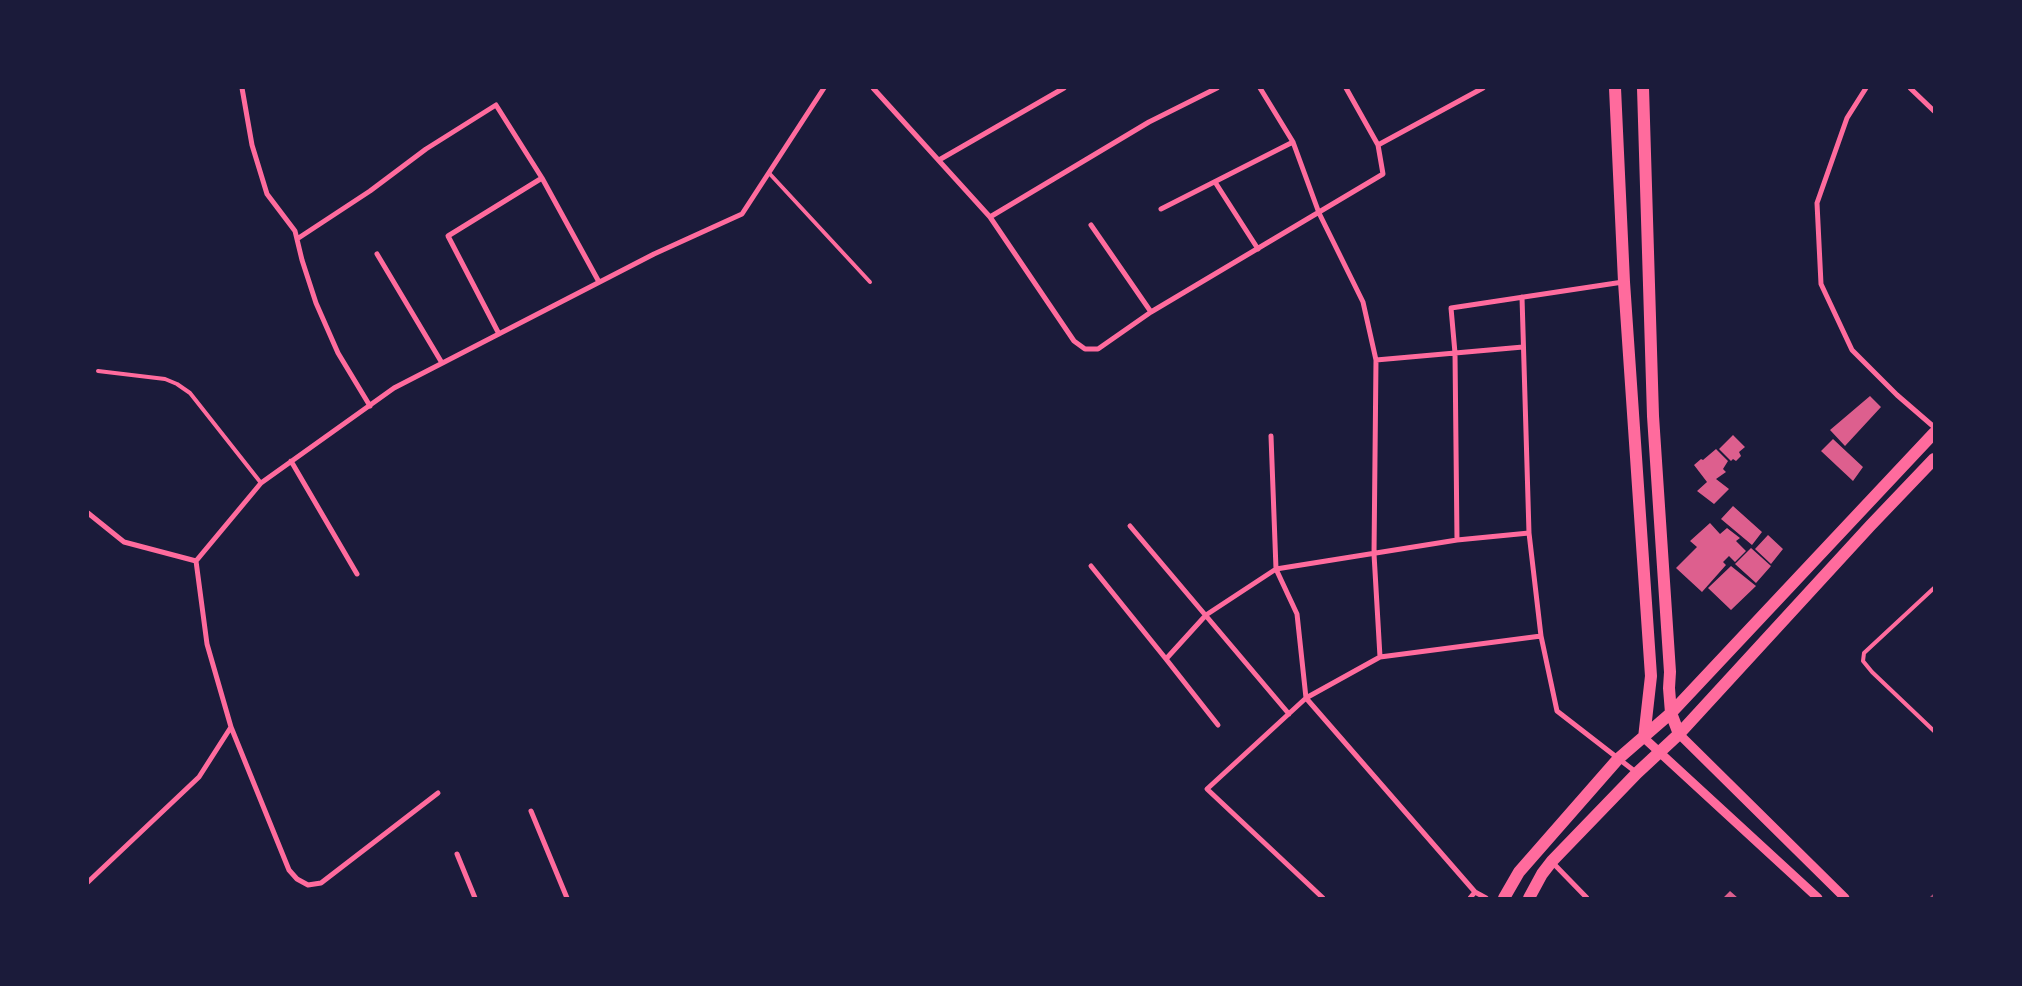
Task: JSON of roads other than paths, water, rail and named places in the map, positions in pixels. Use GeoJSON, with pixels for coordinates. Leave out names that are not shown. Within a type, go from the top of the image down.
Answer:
{"type":"FeatureCollection","features":[{"type":"Feature","properties":{"kind":"main road"},"geometry":{"type":"LineString","coordinates":[[1615,88],[1624,282],[1651,676],[1644,738]]}},
{"type":"Feature","properties":{"kind":"main road"},"geometry":{"type":"LineString","coordinates":[[1643,88],[1653,416],[1671,713],[1679,734]]}},
{"type":"Feature","properties":{"kind":"main road"},"geometry":{"type":"LineString","coordinates":[[1504,898],[1519,872],[1618,759],[1671,713],[1934,433]]}},
{"type":"Feature","properties":{"kind":"main road"},"geometry":{"type":"LineString","coordinates":[[1515,879],[1531,894],[1552,861],[1637,773],[1679,734],[1934,459]]}},
{"type":"Feature","properties":{"kind":"street"},"geometry":{"type":"LineString","coordinates":[[242,88],[252,146],[267,194],[295,231],[316,303],[338,353],[370,406]]}},
{"type":"Feature","properties":{"kind":"street"},"geometry":{"type":"LineString","coordinates":[[438,793],[321,883],[308,885],[298,879],[289,870],[231,727],[207,644],[196,561],[260,483],[394,388],[654,254],[742,214],[824,88]]}},
{"type":"Feature","properties":{"kind":"street"},"geometry":{"type":"LineString","coordinates":[[873,88],[990,217],[1074,341],[1086,349],[1098,349],[1152,312],[1383,174],[1378,145],[1346,88]]}},
{"type":"Feature","properties":{"kind":"street"},"geometry":{"type":"LineString","coordinates":[[939,160],[1064,88]]}},
{"type":"Feature","properties":{"kind":"street"},"geometry":{"type":"LineString","coordinates":[[990,217],[1149,122],[1217,88]]}},
{"type":"Feature","properties":{"kind":"street"},"geometry":{"type":"LineString","coordinates":[[1260,88],[1293,142],[1319,213],[1363,302],[1376,360],[1374,554],[1380,657]]}},
{"type":"Feature","properties":{"kind":"street"},"geometry":{"type":"LineString","coordinates":[[1378,145],[1483,88]]}},
{"type":"Feature","properties":{"kind":"street"},"geometry":{"type":"LineString","coordinates":[[1866,88],[1847,118],[1817,203],[1821,284],[1852,350],[1934,427]]}},
{"type":"Feature","properties":{"kind":"street"},"geometry":{"type":"LineString","coordinates":[[1910,88],[1934,111]]}},
{"type":"Feature","properties":{"kind":"street"},"geometry":{"type":"LineString","coordinates":[[296,239],[370,191],[426,149],[496,105],[542,178],[599,282]]}},
{"type":"Feature","properties":{"kind":"street"},"geometry":{"type":"LineString","coordinates":[[1161,210],[1293,142]]}},
{"type":"Feature","properties":{"kind":"street"},"geometry":{"type":"LineString","coordinates":[[499,334],[448,236],[542,178]]}},
{"type":"Feature","properties":{"kind":"street"},"geometry":{"type":"LineString","coordinates":[[1215,182],[1258,249]]}},
{"type":"Feature","properties":{"kind":"street"},"geometry":{"type":"LineString","coordinates":[[1091,225],[1152,312]]}},
{"type":"Feature","properties":{"kind":"street"},"geometry":{"type":"LineString","coordinates":[[377,254],[442,363]]}},
{"type":"Feature","properties":{"kind":"street"},"geometry":{"type":"LineString","coordinates":[[1457,540],[1454,353],[1451,308],[1624,282]]}},
{"type":"Feature","properties":{"kind":"street"},"geometry":{"type":"LineString","coordinates":[[1522,297],[1529,533],[1541,636],[1557,711],[1637,773]]}},
{"type":"Feature","properties":{"kind":"street"},"geometry":{"type":"LineString","coordinates":[[1376,360],[1523,347]]}},
{"type":"Feature","properties":{"kind":"street"},"geometry":{"type":"LineString","coordinates":[[1271,436],[1276,569],[1296,614],[1306,698],[1475,892],[1486,898]]}},
{"type":"Feature","properties":{"kind":"street"},"geometry":{"type":"LineString","coordinates":[[291,461],[358,574]]}},
{"type":"Feature","properties":{"kind":"street"},"geometry":{"type":"LineString","coordinates":[[88,513],[124,542],[196,561]]}},
{"type":"Feature","properties":{"kind":"street"},"geometry":{"type":"LineString","coordinates":[[1130,526],[1288,714]]}},
{"type":"Feature","properties":{"kind":"street"},"geometry":{"type":"LineString","coordinates":[[1166,659],[1206,615],[1276,569],[1457,540],[1529,533]]}},
{"type":"Feature","properties":{"kind":"street"},"geometry":{"type":"LineString","coordinates":[[1091,566],[1218,725]]}},
{"type":"Feature","properties":{"kind":"street"},"geometry":{"type":"LineString","coordinates":[[1322,898],[1207,789],[1306,698],[1380,657],[1541,636]]}},
{"type":"Feature","properties":{"kind":"street"},"geometry":{"type":"LineString","coordinates":[[88,882],[199,777],[231,727]]}},
{"type":"Feature","properties":{"kind":"street"},"geometry":{"type":"LineString","coordinates":[[1679,734],[1845,898]]}},
{"type":"Feature","properties":{"kind":"street"},"geometry":{"type":"LineString","coordinates":[[1644,738],[1818,898]]}},
{"type":"Feature","properties":{"kind":"street"},"geometry":{"type":"LineString","coordinates":[[531,810],[567,898]]}},
{"type":"Feature","properties":{"kind":"street"},"geometry":{"type":"LineString","coordinates":[[457,854],[475,898]]}},
{"type":"Feature","properties":{"kind":"street"},"geometry":{"type":"LineString","coordinates":[[1552,861],[1587,898]]}},
{"type":"Feature","properties":{"kind":"street"},"geometry":{"type":"LineString","coordinates":[[1470,898],[1475,892]]}},
{"type":"Feature","properties":{"kind":"lane"},"geometry":{"type":"LineString","coordinates":[[769,173],[870,282]]}},
{"type":"Feature","properties":{"kind":"lane"},"geometry":{"type":"LineString","coordinates":[[98,371],[165,379],[177,384],[190,393],[260,483]]}},
{"type":"Feature","properties":{"kind":"lane"},"geometry":{"type":"LineString","coordinates":[[1934,588],[1864,653],[1863,661],[1872,672],[1934,731]]}}]}
